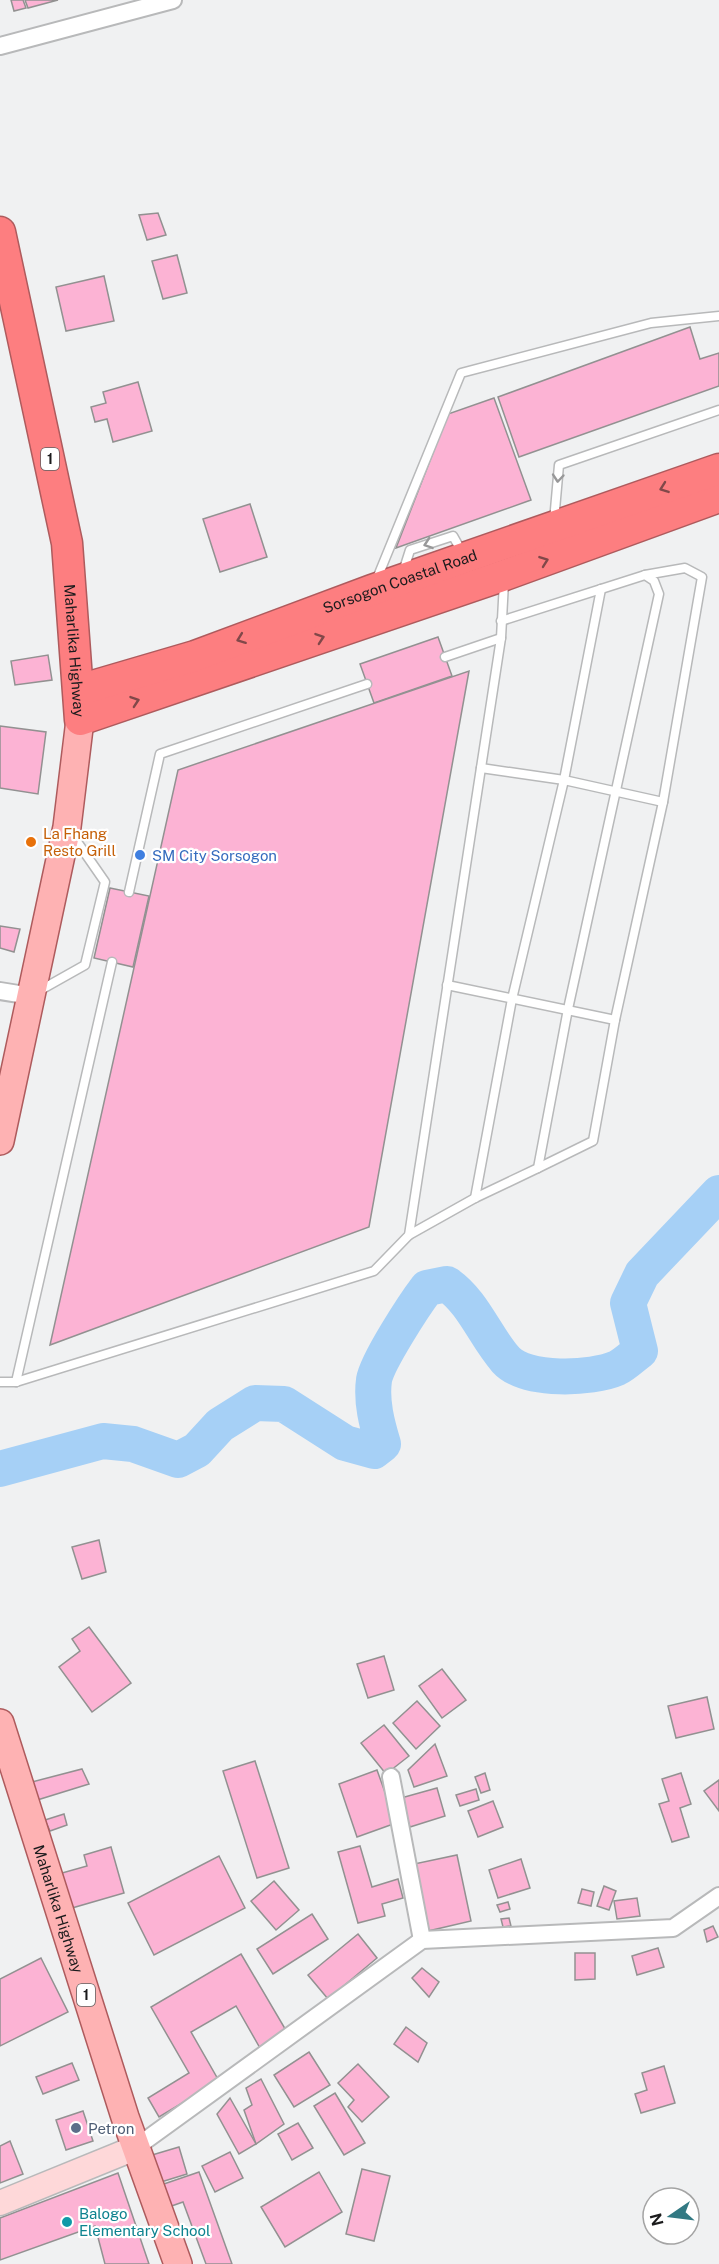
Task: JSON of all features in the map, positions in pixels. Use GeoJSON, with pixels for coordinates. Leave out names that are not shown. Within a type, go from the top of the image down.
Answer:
{"type":"FeatureCollection","features":[{"type":"Feature","properties":{"kind":"highway","name":"Maharlika Highway"},"geometry":{"type":"LineString","coordinates":[[0,232],[67,543],[80,720]]}},
{"type":"Feature","properties":{"kind":"highway","name":"Sorsogon Coastal Road"},"geometry":{"type":"LineString","coordinates":[[79,690],[195,656],[372,590],[719,469]]}},
{"type":"Feature","properties":{"kind":"highway","name":"Sorsogon Coastal Road"},"geometry":{"type":"LineString","coordinates":[[80,720],[505,575],[719,497]]}},
{"type":"Feature","properties":{"kind":"main road","name":"Maharlika Highway"},"geometry":{"type":"LineString","coordinates":[[0,1141],[67,827],[80,720]]}},
{"type":"Feature","properties":{"kind":"main road","name":"Maharlika Highway"},"geometry":{"type":"LineString","coordinates":[[0,1723],[135,2148],[178,2264]]}},
{"type":"Feature","properties":{"kind":"street"},"geometry":{"type":"LineString","coordinates":[[0,46],[173,0]]}},
{"type":"Feature","properties":{"kind":"street"},"geometry":{"type":"LineString","coordinates":[[0,991],[31,996]]}},
{"type":"Feature","properties":{"kind":"street"},"geometry":{"type":"LineString","coordinates":[[391,1777],[422,1940]]}},
{"type":"Feature","properties":{"kind":"street"},"geometry":{"type":"LineString","coordinates":[[0,2203],[135,2148],[422,1940],[673,1928],[719,1896]]}},
{"type":"Feature","properties":{"kind":"lane"},"geometry":{"type":"LineString","coordinates":[[372,590],[461,373],[651,323],[719,316]]}},
{"type":"Feature","properties":{"kind":"lane"},"geometry":{"type":"LineString","coordinates":[[553,528],[559,465],[719,410]]}},
{"type":"Feature","properties":{"kind":"lane"},"geometry":{"type":"LineString","coordinates":[[0,1382],[16,1382],[374,1271],[409,1235],[475,1198],[593,1141],[615,1020],[663,802],[702,577],[685,568],[645,575],[501,621]]}},
{"type":"Feature","properties":{"kind":"lane"},"geometry":{"type":"LineString","coordinates":[[409,1235],[501,638],[505,575]]}},
{"type":"Feature","properties":{"kind":"lane"},"geometry":{"type":"LineString","coordinates":[[538,1168],[568,1009],[659,594],[654,581],[645,575]]}},
{"type":"Feature","properties":{"kind":"lane"},"geometry":{"type":"LineString","coordinates":[[475,1198],[512,999],[564,780],[600,589]]}},
{"type":"Feature","properties":{"kind":"lane"},"geometry":{"type":"LineString","coordinates":[[445,657],[501,638]]}},
{"type":"Feature","properties":{"kind":"lane"},"geometry":{"type":"LineString","coordinates":[[129,892],[160,754],[367,684]]}},
{"type":"Feature","properties":{"kind":"lane"},"geometry":{"type":"LineString","coordinates":[[481,768],[564,780],[663,802]]}},
{"type":"Feature","properties":{"kind":"lane"},"geometry":{"type":"LineString","coordinates":[[31,996],[85,965],[105,882],[67,827]]}},
{"type":"Feature","properties":{"kind":"lane"},"geometry":{"type":"LineString","coordinates":[[16,1382],[112,962]]}},
{"type":"Feature","properties":{"kind":"lane"},"geometry":{"type":"LineString","coordinates":[[447,985],[615,1020]]}},
{"type":"Feature","properties":{"kind":"building"},"geometry":{"type":"Polygon","coordinates":[[[11,0],[23,0],[26,8],[14,11],[11,0]]]}},
{"type":"Feature","properties":{"kind":"building"},"geometry":{"type":"Polygon","coordinates":[[[25,0],[58,0],[28,8],[25,0]]]}},
{"type":"Feature","properties":{"kind":"building"},"geometry":{"type":"Polygon","coordinates":[[[158,213],[166,235],[147,240],[139,215],[158,213]]]}},
{"type":"Feature","properties":{"kind":"building"},"geometry":{"type":"Polygon","coordinates":[[[177,255],[187,293],[163,299],[152,261],[177,255]]]}},
{"type":"Feature","properties":{"kind":"building"},"geometry":{"type":"Polygon","coordinates":[[[104,276],[114,321],[66,331],[56,287],[104,276]]]}},
{"type":"Feature","properties":{"kind":"building"},"geometry":{"type":"Polygon","coordinates":[[[690,327],[700,359],[719,353],[719,386],[519,457],[498,397],[690,327]]]}},
{"type":"Feature","properties":{"kind":"building"},"geometry":{"type":"Polygon","coordinates":[[[138,382],[152,431],[113,442],[107,419],[95,422],[91,407],[106,403],[103,392],[138,382]]]}},
{"type":"Feature","properties":{"kind":"building"},"geometry":{"type":"Polygon","coordinates":[[[494,398],[531,500],[396,548],[448,414],[494,398]]]}},
{"type":"Feature","properties":{"kind":"building"},"geometry":{"type":"Polygon","coordinates":[[[250,504],[267,557],[220,572],[203,519],[250,504]]]}},
{"type":"Feature","properties":{"kind":"building"},"geometry":{"type":"Polygon","coordinates":[[[438,637],[452,676],[374,703],[360,664],[438,637]]]}},
{"type":"Feature","properties":{"kind":"building"},"geometry":{"type":"Polygon","coordinates":[[[48,655],[52,680],[15,685],[11,661],[48,655]]]}},
{"type":"Feature","properties":{"kind":"building"},"geometry":{"type":"Polygon","coordinates":[[[469,671],[369,1227],[50,1345],[178,770],[469,671]]]}},
{"type":"Feature","properties":{"kind":"building"},"geometry":{"type":"Polygon","coordinates":[[[0,726],[46,732],[38,794],[0,788],[0,726]]]}},
{"type":"Feature","properties":{"kind":"building"},"geometry":{"type":"Polygon","coordinates":[[[110,888],[149,896],[133,967],[94,958],[110,888]]]}},
{"type":"Feature","properties":{"kind":"building"},"geometry":{"type":"Polygon","coordinates":[[[0,926],[20,929],[14,952],[0,948],[0,926]]]}},
{"type":"Feature","properties":{"kind":"building"},"geometry":{"type":"Polygon","coordinates":[[[99,1540],[106,1572],[82,1579],[72,1547],[99,1540]]]}},
{"type":"Feature","properties":{"kind":"building"},"geometry":{"type":"Polygon","coordinates":[[[89,1627],[131,1683],[92,1712],[59,1667],[80,1651],[72,1639],[89,1627]]]}},
{"type":"Feature","properties":{"kind":"building"},"geometry":{"type":"Polygon","coordinates":[[[384,1656],[394,1690],[368,1698],[357,1664],[384,1656]]]}},
{"type":"Feature","properties":{"kind":"building"},"geometry":{"type":"Polygon","coordinates":[[[442,1669],[466,1700],[442,1718],[419,1686],[442,1669]]]}},
{"type":"Feature","properties":{"kind":"building"},"geometry":{"type":"Polygon","coordinates":[[[707,1697],[714,1729],[676,1738],[668,1706],[707,1697]]]}},
{"type":"Feature","properties":{"kind":"building"},"geometry":{"type":"Polygon","coordinates":[[[417,1701],[440,1726],[416,1749],[393,1723],[417,1701]]]}},
{"type":"Feature","properties":{"kind":"building"},"geometry":{"type":"Polygon","coordinates":[[[384,1725],[409,1756],[386,1774],[361,1743],[384,1725]]]}},
{"type":"Feature","properties":{"kind":"building"},"geometry":{"type":"Polygon","coordinates":[[[435,1744],[447,1776],[414,1787],[408,1770],[435,1744]]]}},
{"type":"Feature","properties":{"kind":"building"},"geometry":{"type":"Polygon","coordinates":[[[255,1761],[289,1868],[257,1878],[223,1771],[255,1761]]]}},
{"type":"Feature","properties":{"kind":"building"},"geometry":{"type":"Polygon","coordinates":[[[82,1769],[89,1784],[34,1801],[28,1783],[82,1769]]]}},
{"type":"Feature","properties":{"kind":"building"},"geometry":{"type":"Polygon","coordinates":[[[377,1770],[396,1823],[357,1837],[339,1784],[377,1770]]]}},
{"type":"Feature","properties":{"kind":"building"},"geometry":{"type":"Polygon","coordinates":[[[485,1773],[490,1790],[481,1793],[475,1777],[485,1773]]]}},
{"type":"Feature","properties":{"kind":"building"},"geometry":{"type":"Polygon","coordinates":[[[681,1773],[691,1804],[680,1808],[689,1837],[672,1842],[659,1804],[669,1801],[662,1779],[681,1773]]]}},
{"type":"Feature","properties":{"kind":"building"},"geometry":{"type":"Polygon","coordinates":[[[719,1780],[719,1811],[704,1791],[719,1780]]]}},
{"type":"Feature","properties":{"kind":"building"},"geometry":{"type":"Polygon","coordinates":[[[437,1788],[445,1816],[410,1827],[401,1798],[437,1788]]]}},
{"type":"Feature","properties":{"kind":"building"},"geometry":{"type":"Polygon","coordinates":[[[476,1789],[479,1800],[460,1806],[456,1795],[476,1789]]]}},
{"type":"Feature","properties":{"kind":"building"},"geometry":{"type":"Polygon","coordinates":[[[493,1801],[503,1827],[478,1837],[468,1811],[493,1801]]]}},
{"type":"Feature","properties":{"kind":"building"},"geometry":{"type":"Polygon","coordinates":[[[64,1814],[67,1825],[50,1831],[45,1820],[64,1814]]]}},
{"type":"Feature","properties":{"kind":"building"},"geometry":{"type":"Polygon","coordinates":[[[360,1846],[372,1887],[398,1879],[403,1898],[382,1904],[385,1916],[358,1923],[338,1852],[360,1846]]]}},
{"type":"Feature","properties":{"kind":"building"},"geometry":{"type":"Polygon","coordinates":[[[111,1847],[124,1893],[72,1908],[62,1873],[87,1866],[84,1855],[111,1847]]]}},
{"type":"Feature","properties":{"kind":"building"},"geometry":{"type":"Polygon","coordinates":[[[457,1855],[471,1921],[428,1931],[414,1864],[457,1855]]]}},
{"type":"Feature","properties":{"kind":"building"},"geometry":{"type":"Polygon","coordinates":[[[219,1856],[245,1908],[154,1955],[128,1903],[219,1856]]]}},
{"type":"Feature","properties":{"kind":"building"},"geometry":{"type":"Polygon","coordinates":[[[521,1859],[530,1888],[498,1898],[489,1870],[521,1859]]]}},
{"type":"Feature","properties":{"kind":"building"},"geometry":{"type":"Polygon","coordinates":[[[274,1881],[299,1910],[276,1930],[251,1901],[274,1881]]]}},
{"type":"Feature","properties":{"kind":"building"},"geometry":{"type":"Polygon","coordinates":[[[604,1886],[616,1891],[609,1910],[597,1906],[604,1886]]]}},
{"type":"Feature","properties":{"kind":"building"},"geometry":{"type":"Polygon","coordinates":[[[582,1889],[594,1892],[591,1906],[578,1903],[582,1889]]]}},
{"type":"Feature","properties":{"kind":"building"},"geometry":{"type":"Polygon","coordinates":[[[637,1898],[640,1916],[617,1919],[614,1901],[637,1898]]]}},
{"type":"Feature","properties":{"kind":"building"},"geometry":{"type":"Polygon","coordinates":[[[508,1902],[510,1909],[500,1912],[497,1905],[508,1902]]]}},
{"type":"Feature","properties":{"kind":"building"},"geometry":{"type":"Polygon","coordinates":[[[312,1914],[328,1939],[273,1974],[257,1949],[312,1914]]]}},
{"type":"Feature","properties":{"kind":"building"},"geometry":{"type":"Polygon","coordinates":[[[509,1918],[511,1926],[503,1927],[501,1919],[509,1918]]]}},
{"type":"Feature","properties":{"kind":"building"},"geometry":{"type":"Polygon","coordinates":[[[713,1926],[718,1937],[707,1942],[704,1930],[713,1926]]]}},
{"type":"Feature","properties":{"kind":"building"},"geometry":{"type":"Polygon","coordinates":[[[358,1934],[377,1958],[328,1999],[308,1975],[358,1934]]]}},
{"type":"Feature","properties":{"kind":"building"},"geometry":{"type":"Polygon","coordinates":[[[658,1948],[664,1967],[637,1975],[632,1956],[658,1948]]]}},
{"type":"Feature","properties":{"kind":"building"},"geometry":{"type":"Polygon","coordinates":[[[575,1953],[595,1953],[595,1979],[575,1980],[575,1953]]]}},
{"type":"Feature","properties":{"kind":"building"},"geometry":{"type":"Polygon","coordinates":[[[241,1954],[287,2032],[260,2048],[236,2006],[191,2032],[219,2081],[159,2117],[148,2098],[189,2073],[151,2007],[241,1954]]]}},
{"type":"Feature","properties":{"kind":"building"},"geometry":{"type":"Polygon","coordinates":[[[41,1958],[68,2012],[0,2046],[0,1979],[41,1958]]]}},
{"type":"Feature","properties":{"kind":"building"},"geometry":{"type":"Polygon","coordinates":[[[422,1968],[439,1982],[429,1997],[412,1978],[422,1968]]]}},
{"type":"Feature","properties":{"kind":"building"},"geometry":{"type":"Polygon","coordinates":[[[406,2027],[427,2043],[418,2062],[394,2044],[406,2027]]]}},
{"type":"Feature","properties":{"kind":"building"},"geometry":{"type":"Polygon","coordinates":[[[309,2052],[330,2085],[294,2107],[274,2075],[309,2052]]]}},
{"type":"Feature","properties":{"kind":"building"},"geometry":{"type":"Polygon","coordinates":[[[72,2063],[79,2080],[43,2094],[36,2077],[72,2063]]]}},
{"type":"Feature","properties":{"kind":"building"},"geometry":{"type":"Polygon","coordinates":[[[358,2064],[389,2097],[362,2122],[348,2107],[354,2100],[338,2083],[358,2064]]]}},
{"type":"Feature","properties":{"kind":"building"},"geometry":{"type":"Polygon","coordinates":[[[664,2066],[675,2103],[641,2113],[635,2094],[647,2090],[642,2073],[664,2066]]]}},
{"type":"Feature","properties":{"kind":"building"},"geometry":{"type":"Polygon","coordinates":[[[261,2079],[284,2124],[256,2144],[244,2110],[252,2105],[246,2088],[261,2079]]]}},
{"type":"Feature","properties":{"kind":"building"},"geometry":{"type":"Polygon","coordinates":[[[335,2093],[365,2143],[344,2155],[314,2106],[335,2093]]]}},
{"type":"Feature","properties":{"kind":"building"},"geometry":{"type":"Polygon","coordinates":[[[230,2098],[256,2144],[239,2154],[217,2114],[230,2098]]]}},
{"type":"Feature","properties":{"kind":"building"},"geometry":{"type":"Polygon","coordinates":[[[83,2111],[93,2141],[66,2150],[56,2120],[83,2111]]]}},
{"type":"Feature","properties":{"kind":"building"},"geometry":{"type":"Polygon","coordinates":[[[298,2123],[313,2148],[292,2160],[278,2134],[298,2123]]]}},
{"type":"Feature","properties":{"kind":"building"},"geometry":{"type":"Polygon","coordinates":[[[10,2141],[23,2174],[0,2183],[0,2146],[10,2141]]]}},
{"type":"Feature","properties":{"kind":"building"},"geometry":{"type":"Polygon","coordinates":[[[179,2147],[187,2174],[161,2182],[152,2155],[179,2147]]]}},
{"type":"Feature","properties":{"kind":"building"},"geometry":{"type":"Polygon","coordinates":[[[230,2152],[243,2178],[215,2192],[202,2166],[230,2152]]]}},
{"type":"Feature","properties":{"kind":"building"},"geometry":{"type":"Polygon","coordinates":[[[362,2169],[390,2176],[374,2241],[346,2234],[362,2169]]]}},
{"type":"Feature","properties":{"kind":"building"},"geometry":{"type":"Polygon","coordinates":[[[199,2172],[232,2264],[206,2264],[183,2202],[163,2209],[155,2187],[199,2172]]]}},
{"type":"Feature","properties":{"kind":"building"},"geometry":{"type":"Polygon","coordinates":[[[319,2172],[342,2212],[285,2247],[261,2207],[319,2172]]]}},
{"type":"Feature","properties":{"kind":"building","name":"Balogo Elementary School"},"geometry":{"type":"Polygon","coordinates":[[[118,2173],[149,2264],[105,2264],[95,2226],[0,2260],[0,2218],[118,2173]]]}},
{"type":"Feature","properties":{"kind":"waterway"},"geometry":{"type":"LineString","coordinates":[[0,1469],[103,1441],[133,1444],[178,1460],[197,1450],[220,1425],[255,1403],[284,1404],[345,1443],[374,1451],[383,1444],[374,1405],[373,1388],[382,1360],[427,1288],[447,1284],[465,1300],[498,1350],[515,1367],[528,1372],[560,1376],[592,1374],[617,1368],[640,1351],[628,1303],[642,1274],[719,1193]]}},
{"type":"Feature","properties":{"kind":"place","name":"La Fhang Resto Grill"},"geometry":{"type":"Point","coordinates":[31,842]}},
{"type":"Feature","properties":{"kind":"place","name":"SM City Sorsogon"},"geometry":{"type":"Point","coordinates":[140,855]}},
{"type":"Feature","properties":{"kind":"place","name":"Petron"},"geometry":{"type":"Point","coordinates":[76,2128]}},
{"type":"Feature","properties":{"kind":"place","name":"Balogo Elementary School"},"geometry":{"type":"Point","coordinates":[67,2222]}}]}
